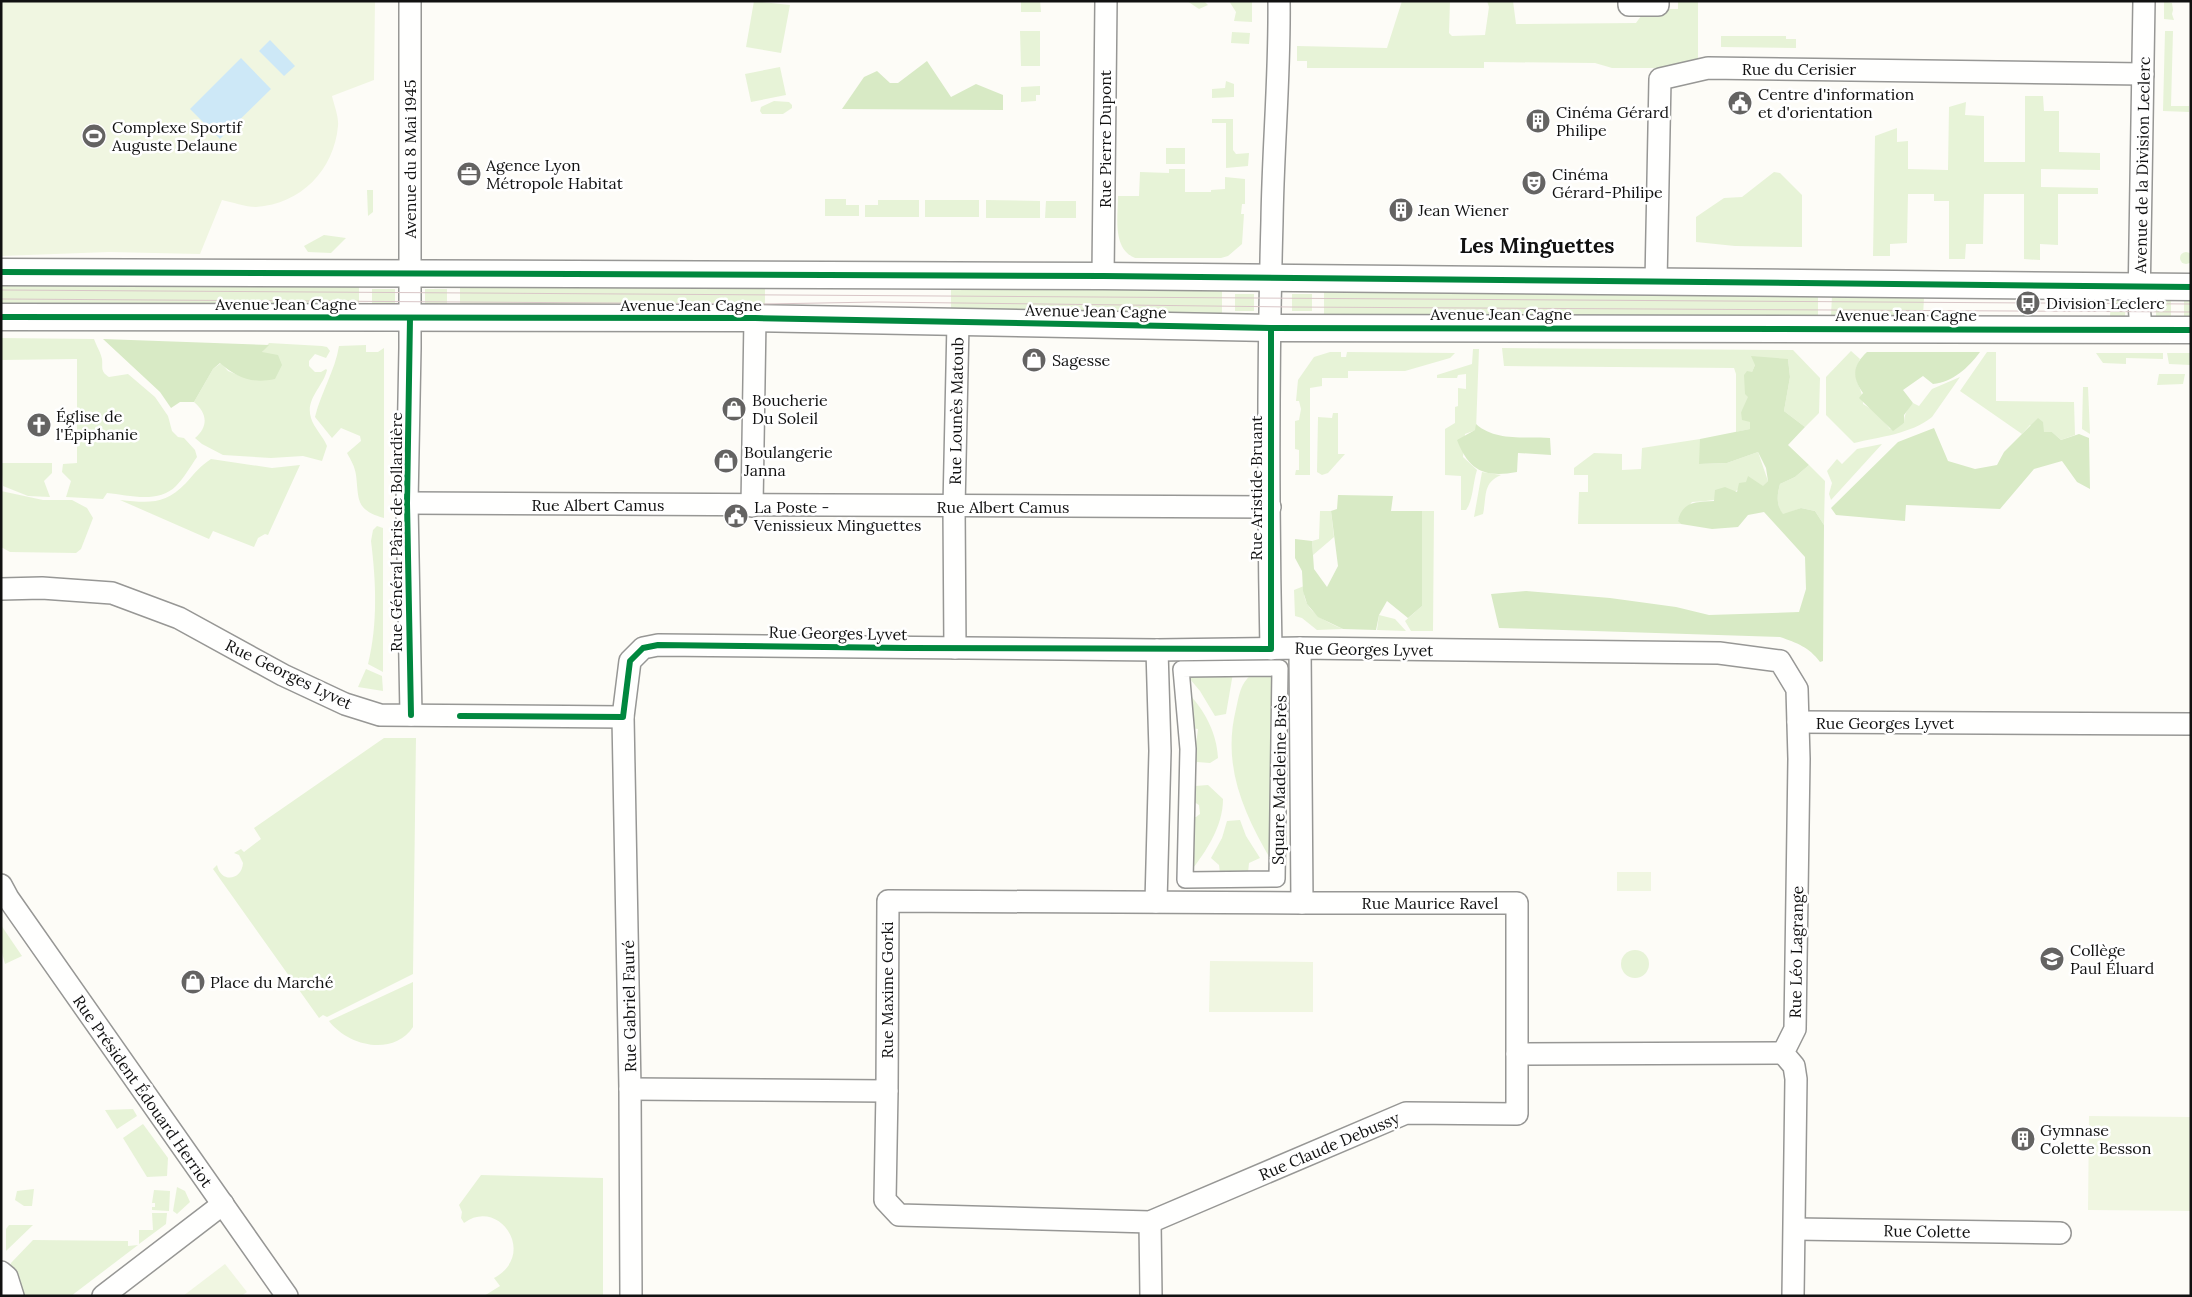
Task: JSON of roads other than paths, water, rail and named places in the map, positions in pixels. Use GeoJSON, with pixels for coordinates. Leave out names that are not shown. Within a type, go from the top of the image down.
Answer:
{"type":"FeatureCollection","features":[{"type":"Feature","properties":{"kind":"street","name":"Avenue du 8 Mai 1945"},"geometry":{"type":"LineString","coordinates":[[410,1],[410,318]]}},
{"type":"Feature","properties":{"kind":"street","name":"Rue Pierre Dupont"},"geometry":{"type":"LineString","coordinates":[[1103,276],[1106,1]]}},
{"type":"Feature","properties":{"kind":"street","name":"Rue Aristide Bruant"},"geometry":{"type":"LineString","coordinates":[[1271,649],[1271,328],[1274,128],[1279,44],[1279,1]]}},
{"type":"Feature","properties":{"kind":"street"},"geometry":{"type":"LineString","coordinates":[[1629,1],[1629,5],[1658,5],[1658,1]]}},
{"type":"Feature","properties":{"kind":"street","name":"Avenue de la Division Leclerc"},"geometry":{"type":"LineString","coordinates":[[2141,329],[2144,1]]}},
{"type":"Feature","properties":{"kind":"street","name":"Rue du Cerisier"},"geometry":{"type":"LineString","coordinates":[[1656,282],[1660,79],[1708,68],[2144,74]]}},
{"type":"Feature","properties":{"kind":"street","name":"Avenue Jean Cagne"},"geometry":{"type":"LineString","coordinates":[[1,272],[366,275],[410,273],[1103,276],[2140,288],[2191,287]]}},
{"type":"Feature","properties":{"kind":"street","name":"Avenue Jean Cagne"},"geometry":{"type":"LineString","coordinates":[[1,317],[756,318],[958,324],[1271,328],[2191,330]]}},
{"type":"Feature","properties":{"kind":"street","name":"Rue Général Pâris de Bollardière"},"geometry":{"type":"LineString","coordinates":[[410,318],[407,503],[411,715]]}},
{"type":"Feature","properties":{"kind":"street"},"geometry":{"type":"LineString","coordinates":[[752,506],[756,318]]}},
{"type":"Feature","properties":{"kind":"street","name":"Rue Lounès Matoub"},"geometry":{"type":"LineString","coordinates":[[955,648],[954,507],[958,324]]}},
{"type":"Feature","properties":{"kind":"street","name":"Rue Albert Camus"},"geometry":{"type":"LineString","coordinates":[[407,503],[1270,507]]}},
{"type":"Feature","properties":{"kind":"street","name":"Rue Georges Lyvet"},"geometry":{"type":"LineString","coordinates":[[1,589],[42,588],[112,593],[179,618],[283,675],[345,704],[380,715],[623,717],[630,661],[643,648],[658,645],[1156,650],[1300,648],[1720,653],[1780,661],[1798,689],[1798,722],[2191,724]]}},
{"type":"Feature","properties":{"kind":"street"},"geometry":{"type":"LineString","coordinates":[[1300,648],[1302,903]]}},
{"type":"Feature","properties":{"kind":"street"},"geometry":{"type":"LineString","coordinates":[[1156,650],[1160,751],[1156,902]]}},
{"type":"Feature","properties":{"kind":"street","name":"Square Madeleine Brès"},"geometry":{"type":"LineString","coordinates":[[1280,668],[1278,879],[1185,880],[1188,750],[1181,669],[1280,668]]}},
{"type":"Feature","properties":{"kind":"street","name":"Rue Gabriel Fauré"},"geometry":{"type":"LineString","coordinates":[[623,717],[630,1088],[631,1296]]}},
{"type":"Feature","properties":{"kind":"street","name":"Rue Léo Lagrange"},"geometry":{"type":"LineString","coordinates":[[1783,1052],[1795,1029],[1798,722]]}},
{"type":"Feature","properties":{"kind":"street","name":"Rue Président Édouard Herriot"},"geometry":{"type":"LineString","coordinates":[[1,885],[8,898],[287,1296]]}},
{"type":"Feature","properties":{"kind":"street","name":"Rue Maxime Gorki"},"geometry":{"type":"LineString","coordinates":[[886,1091],[888,901],[1302,903]]}},
{"type":"Feature","properties":{"kind":"street","name":"Rue Maurice Ravel"},"geometry":{"type":"LineString","coordinates":[[1302,903],[1517,903],[1517,1054]]}},
{"type":"Feature","properties":{"kind":"street"},"geometry":{"type":"LineString","coordinates":[[1517,1054],[1783,1052],[1789,1057],[1794,1066],[1796,1080],[1793,1296]]}},
{"type":"Feature","properties":{"kind":"street","name":"Rue Claude Debussy"},"geometry":{"type":"LineString","coordinates":[[886,1091],[885,1200],[899,1215],[1150,1222],[1406,1113],[1517,1114],[1517,1054]]}},
{"type":"Feature","properties":{"kind":"street"},"geometry":{"type":"LineString","coordinates":[[630,1088],[886,1091]]}},
{"type":"Feature","properties":{"kind":"street"},"geometry":{"type":"LineString","coordinates":[[103,1296],[223,1204]]}},
{"type":"Feature","properties":{"kind":"street"},"geometry":{"type":"LineString","coordinates":[[1150,1222],[1151,1296]]}},
{"type":"Feature","properties":{"kind":"street","name":"Rue Colette"},"geometry":{"type":"LineString","coordinates":[[1795,1229],[2060,1233]]}},
{"type":"Feature","properties":{"kind":"street"},"geometry":{"type":"LineString","coordinates":[[1,1272],[7,1277],[13,1296]]}},
{"type":"Feature","properties":{"kind":"water"},"geometry":{"type":"Polygon","coordinates":[[[270,40],[295,66],[284,76],[259,51],[270,40]]]}},
{"type":"Feature","properties":{"kind":"water"},"geometry":{"type":"Polygon","coordinates":[[[241,58],[271,89],[220,139],[190,109],[241,58]]]}},
{"type":"Feature","properties":{"kind":"tram line"},"geometry":{"type":"LineString","coordinates":[[1,290],[2191,304]]}},
{"type":"Feature","properties":{"kind":"tram line"},"geometry":{"type":"LineString","coordinates":[[1,299],[765,304],[877,302],[1292,307],[2191,312]]}},
{"type":"Feature","properties":{"kind":"place","name":"Centre d'information et d'orientation"},"geometry":{"type":"Point","coordinates":[1740,103]}},
{"type":"Feature","properties":{"kind":"place","name":"Cinéma Gérard Philipe"},"geometry":{"type":"Point","coordinates":[1538,121]}},
{"type":"Feature","properties":{"kind":"place","name":"Complexe Sportif Auguste Delaune"},"geometry":{"type":"Point","coordinates":[94,136]}},
{"type":"Feature","properties":{"kind":"place","name":"Agence Lyon Métropole Habitat"},"geometry":{"type":"Point","coordinates":[469,174]}},
{"type":"Feature","properties":{"kind":"place","name":"Cinéma Gérard-Philipe"},"geometry":{"type":"Point","coordinates":[1534,183]}},
{"type":"Feature","properties":{"kind":"place","name":"Jean Wiener"},"geometry":{"type":"Point","coordinates":[1401,210]}},
{"type":"Feature","properties":{"kind":"place","name":"Division Leclerc"},"geometry":{"type":"Point","coordinates":[2028,303]}},
{"type":"Feature","properties":{"kind":"place","name":"Sagesse"},"geometry":{"type":"Point","coordinates":[1034,360]}},
{"type":"Feature","properties":{"kind":"place","name":"Boucherie Du Soleil"},"geometry":{"type":"Point","coordinates":[734,409]}},
{"type":"Feature","properties":{"kind":"place","name":"Église de l'Épiphanie"},"geometry":{"type":"Point","coordinates":[39,425]}},
{"type":"Feature","properties":{"kind":"place","name":"Boulangerie Janna"},"geometry":{"type":"Point","coordinates":[726,461]}},
{"type":"Feature","properties":{"kind":"place","name":"La Poste - Venissieux Minguettes"},"geometry":{"type":"Point","coordinates":[736,516]}},
{"type":"Feature","properties":{"kind":"place","name":"Collège Paul Éluard"},"geometry":{"type":"Point","coordinates":[2052,959]}},
{"type":"Feature","properties":{"kind":"place","name":"Place du Marché"},"geometry":{"type":"Point","coordinates":[193,982]}},
{"type":"Feature","properties":{"kind":"place","name":"Gymnase Colette Besson"},"geometry":{"type":"Point","coordinates":[2023,1139]}},
{"type":"Feature","properties":{"kind":"district","name":"Les Minguettes"},"geometry":{"type":"Point","coordinates":[1537,245]}}]}
